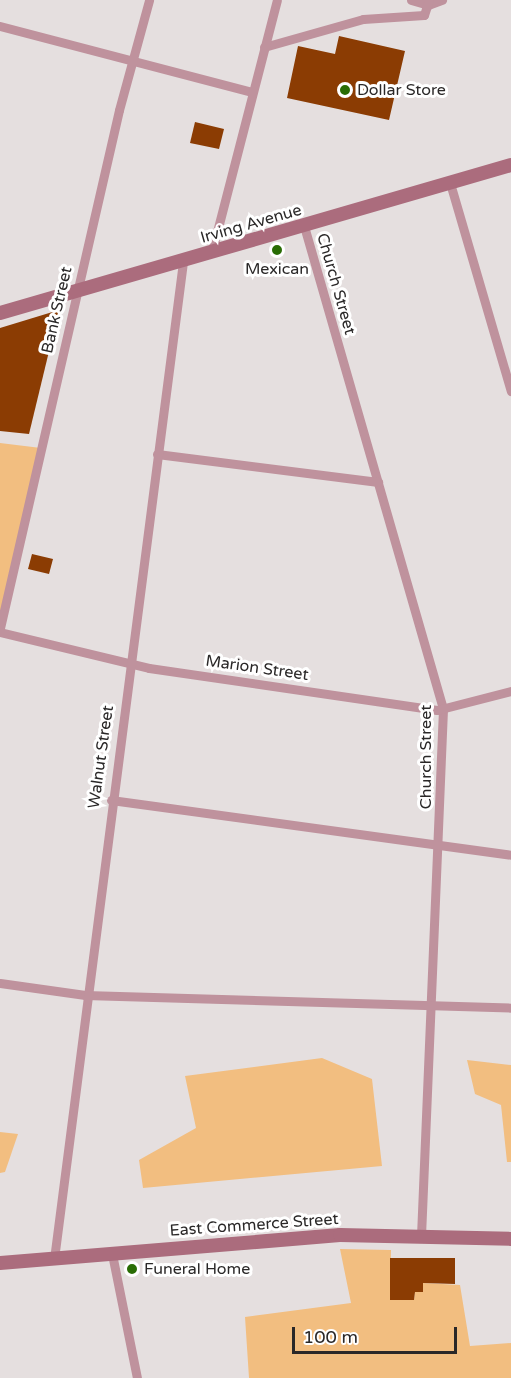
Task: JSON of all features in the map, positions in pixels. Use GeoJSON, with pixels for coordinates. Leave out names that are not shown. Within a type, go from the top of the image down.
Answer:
{"type":"FeatureCollection","features":[{"type":"Feature","properties":{"kind":"main road","name":"Irving Avenue"},"geometry":{"type":"LineString","coordinates":[[0,313],[511,165]]}},
{"type":"Feature","properties":{"kind":"main road","name":"East Commerce Street"},"geometry":{"type":"LineString","coordinates":[[0,1263],[297,1237],[421,1236],[511,1239]]}},
{"type":"Feature","properties":{"kind":"street","name":"Bank Street"},"geometry":{"type":"LineString","coordinates":[[0,628],[76,291],[132,60],[149,0]]}},
{"type":"Feature","properties":{"kind":"street"},"geometry":{"type":"LineString","coordinates":[[212,251],[251,92],[277,0]]}},
{"type":"Feature","properties":{"kind":"street"},"geometry":{"type":"LineString","coordinates":[[411,0],[428,2],[442,0]]}},
{"type":"Feature","properties":{"kind":"street"},"geometry":{"type":"LineString","coordinates":[[264,47],[363,19],[424,15],[428,2]]}},
{"type":"Feature","properties":{"kind":"street"},"geometry":{"type":"LineString","coordinates":[[0,26],[251,92]]}},
{"type":"Feature","properties":{"kind":"street"},"geometry":{"type":"LineString","coordinates":[[450,183],[511,391]]}},
{"type":"Feature","properties":{"kind":"street","name":"Church Street"},"geometry":{"type":"LineString","coordinates":[[303,226],[443,709],[440,846],[421,1236]]}},
{"type":"Feature","properties":{"kind":"street","name":"Walnut Street"},"geometry":{"type":"LineString","coordinates":[[54,1258],[85,995],[183,261]]}},
{"type":"Feature","properties":{"kind":"street"},"geometry":{"type":"LineString","coordinates":[[157,454],[378,482]]}},
{"type":"Feature","properties":{"kind":"street","name":"Marion Street"},"geometry":{"type":"LineString","coordinates":[[0,632],[129,664],[443,709],[511,691]]}},
{"type":"Feature","properties":{"kind":"street"},"geometry":{"type":"LineString","coordinates":[[111,800],[511,855]]}},
{"type":"Feature","properties":{"kind":"street"},"geometry":{"type":"LineString","coordinates":[[0,983],[85,995],[511,1008]]}},
{"type":"Feature","properties":{"kind":"street"},"geometry":{"type":"LineString","coordinates":[[112,1254],[137,1378]]}},
{"type":"Feature","properties":{"kind":"shaded area"},"geometry":{"type":"Polygon","coordinates":[[[0,443],[41,448],[0,628],[0,443]]]}},
{"type":"Feature","properties":{"kind":"shaded area"},"geometry":{"type":"Polygon","coordinates":[[[322,1058],[372,1079],[382,1166],[143,1188],[139,1160],[196,1128],[185,1076],[322,1058]]]}},
{"type":"Feature","properties":{"kind":"shaded area"},"geometry":{"type":"Polygon","coordinates":[[[467,1060],[511,1065],[511,1162],[507,1162],[501,1105],[475,1094],[467,1060]]]}},
{"type":"Feature","properties":{"kind":"shaded area"},"geometry":{"type":"Polygon","coordinates":[[[0,1132],[18,1134],[5,1172],[0,1173],[0,1132]]]}},
{"type":"Feature","properties":{"kind":"shaded area"},"geometry":{"type":"Polygon","coordinates":[[[340,1249],[391,1250],[390,1299],[414,1300],[415,1292],[423,1292],[423,1283],[460,1285],[470,1346],[511,1343],[511,1378],[249,1378],[245,1317],[351,1303],[340,1249]]]}},
{"type":"Feature","properties":{"kind":"building"},"geometry":{"type":"Polygon","coordinates":[[[339,36],[405,51],[389,120],[287,98],[298,46],[335,54],[339,36]]]}},
{"type":"Feature","properties":{"kind":"building"},"geometry":{"type":"Polygon","coordinates":[[[195,122],[224,129],[219,149],[190,143],[195,122]]]}},
{"type":"Feature","properties":{"kind":"building"},"geometry":{"type":"Polygon","coordinates":[[[59,310],[29,434],[0,431],[0,328],[59,310]]]}},
{"type":"Feature","properties":{"kind":"building"},"geometry":{"type":"Polygon","coordinates":[[[32,554],[53,559],[49,574],[28,569],[32,554]]]}},
{"type":"Feature","properties":{"kind":"building"},"geometry":{"type":"Polygon","coordinates":[[[390,1258],[455,1258],[455,1284],[423,1283],[423,1292],[415,1292],[414,1300],[390,1300],[390,1258]]]}},
{"type":"Feature","properties":{"kind":"place","name":"Dollar Store"},"geometry":{"type":"Point","coordinates":[345,90]}},
{"type":"Feature","properties":{"kind":"place","name":"Mexican"},"geometry":{"type":"Point","coordinates":[277,250]}},
{"type":"Feature","properties":{"kind":"place","name":"Funeral Home"},"geometry":{"type":"Point","coordinates":[132,1269]}}]}
